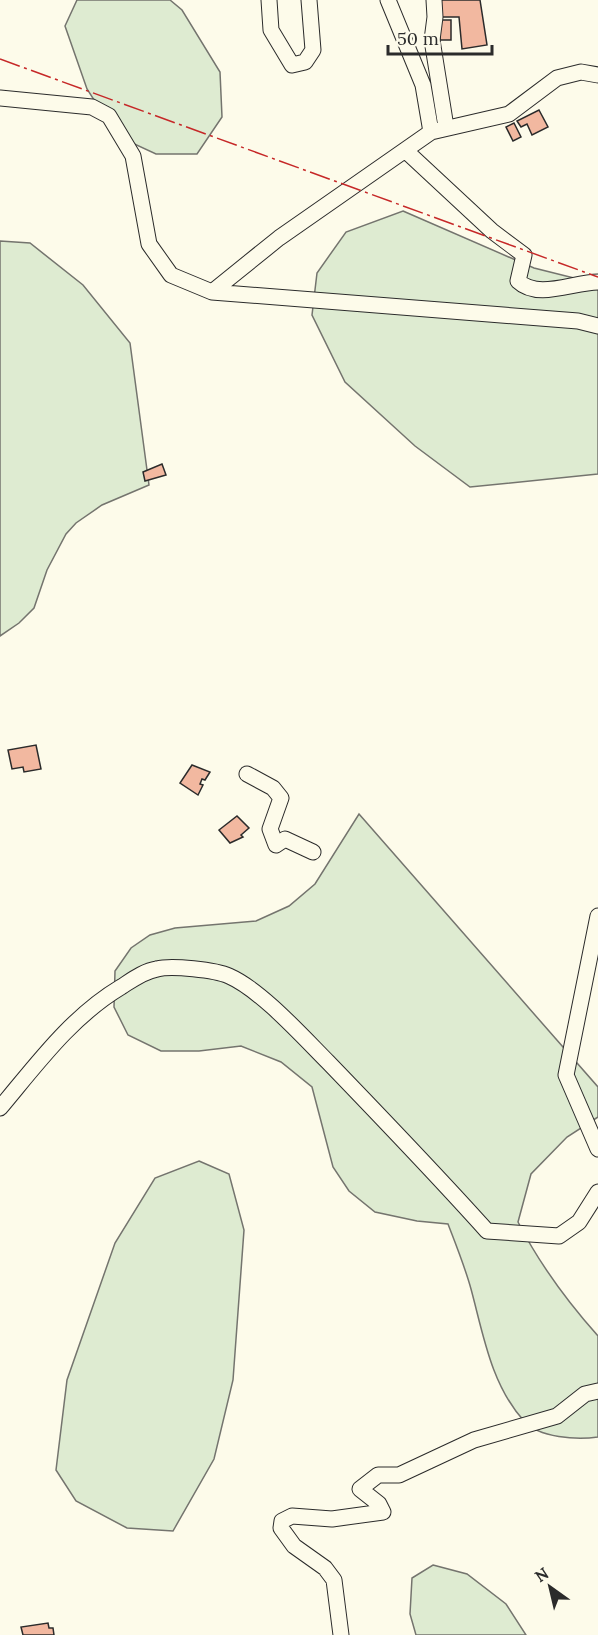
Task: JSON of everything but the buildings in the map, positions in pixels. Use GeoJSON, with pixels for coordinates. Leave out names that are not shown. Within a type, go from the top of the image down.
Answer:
{"type":"FeatureCollection","features":[{"type":"Feature","properties":{"kind":"street"},"geometry":{"type":"LineString","coordinates":[[269,0],[271,30],[292,65],[305,62],[313,50],[309,0]]}},
{"type":"Feature","properties":{"kind":"street"},"geometry":{"type":"LineString","coordinates":[[388,0],[423,85],[431,132]]}},
{"type":"Feature","properties":{"kind":"street"},"geometry":{"type":"LineString","coordinates":[[434,0],[435,17],[432,40],[446,127]]}},
{"type":"Feature","properties":{"kind":"street"},"geometry":{"type":"LineString","coordinates":[[212,292],[279,238],[431,132],[509,114],[557,78],[581,72],[598,75]]}},
{"type":"Feature","properties":{"kind":"street"},"geometry":{"type":"LineString","coordinates":[[0,98],[92,106],[109,116],[133,156],[149,244],[171,275],[212,292],[578,321],[598,326]]}},
{"type":"Feature","properties":{"kind":"street"},"geometry":{"type":"LineString","coordinates":[[406,151],[492,231],[524,255],[518,281],[524,287],[539,290],[598,282]]}},
{"type":"Feature","properties":{"kind":"street"},"geometry":{"type":"LineString","coordinates":[[247,774],[273,788],[281,798],[270,829],[276,845],[285,839],[313,852]]}},
{"type":"Feature","properties":{"kind":"street"},"geometry":{"type":"LineString","coordinates":[[598,916],[566,1075],[598,1149]]}},
{"type":"Feature","properties":{"kind":"street"},"geometry":{"type":"LineString","coordinates":[[0,1108],[65,1030],[95,1002],[140,975],[158,968],[185,969],[228,976],[252,991],[303,1036],[415,1151],[486,1231],[560,1236],[579,1222],[598,1192]]}},
{"type":"Feature","properties":{"kind":"street"},"geometry":{"type":"LineString","coordinates":[[341,1635],[334,1580],[325,1568],[294,1546],[281,1528],[282,1521],[292,1516],[332,1519],[383,1512],[380,1504],[360,1489],[378,1475],[399,1475],[474,1440],[557,1416],[585,1394],[598,1391]]}},
{"type":"Feature","properties":{"kind":"green space"},"geometry":{"type":"Polygon","coordinates":[[[77,0],[170,0],[182,10],[220,72],[222,117],[197,154],[156,154],[117,136],[87,89],[65,26],[77,0]]]}},
{"type":"Feature","properties":{"kind":"green space"},"geometry":{"type":"Polygon","coordinates":[[[403,211],[534,268],[598,284],[598,474],[470,487],[415,446],[345,382],[312,315],[317,273],[346,232],[403,211]]]}},
{"type":"Feature","properties":{"kind":"green space"},"geometry":{"type":"Polygon","coordinates":[[[0,241],[30,243],[83,285],[130,343],[149,485],[102,505],[76,523],[66,534],[47,570],[34,608],[19,623],[0,636],[0,241]]]}},
{"type":"Feature","properties":{"kind":"green space"},"geometry":{"type":"Polygon","coordinates":[[[359,814],[598,1087],[598,1117],[567,1137],[531,1174],[518,1222],[554,1282],[598,1336],[598,1437],[569,1438],[548,1434],[531,1427],[524,1421],[503,1391],[496,1375],[484,1341],[469,1281],[448,1224],[417,1221],[375,1212],[349,1191],[333,1167],[312,1087],[281,1062],[241,1046],[199,1051],[161,1051],[128,1035],[114,1007],[115,971],[131,948],[150,935],[175,928],[256,921],[289,906],[315,884],[359,814]]]}},
{"type":"Feature","properties":{"kind":"green space"},"geometry":{"type":"Polygon","coordinates":[[[199,1161],[229,1174],[244,1230],[233,1380],[214,1459],[173,1531],[127,1528],[76,1501],[56,1470],[67,1380],[115,1243],[155,1178],[199,1161]]]}},
{"type":"Feature","properties":{"kind":"green space"},"geometry":{"type":"Polygon","coordinates":[[[433,1565],[467,1574],[506,1604],[526,1635],[416,1635],[410,1614],[412,1578],[433,1565]]]}},
{"type":"Feature","properties":{"kind":"power"},"geometry":{"type":"LineString","coordinates":[[0,59],[598,277]]}}]}
